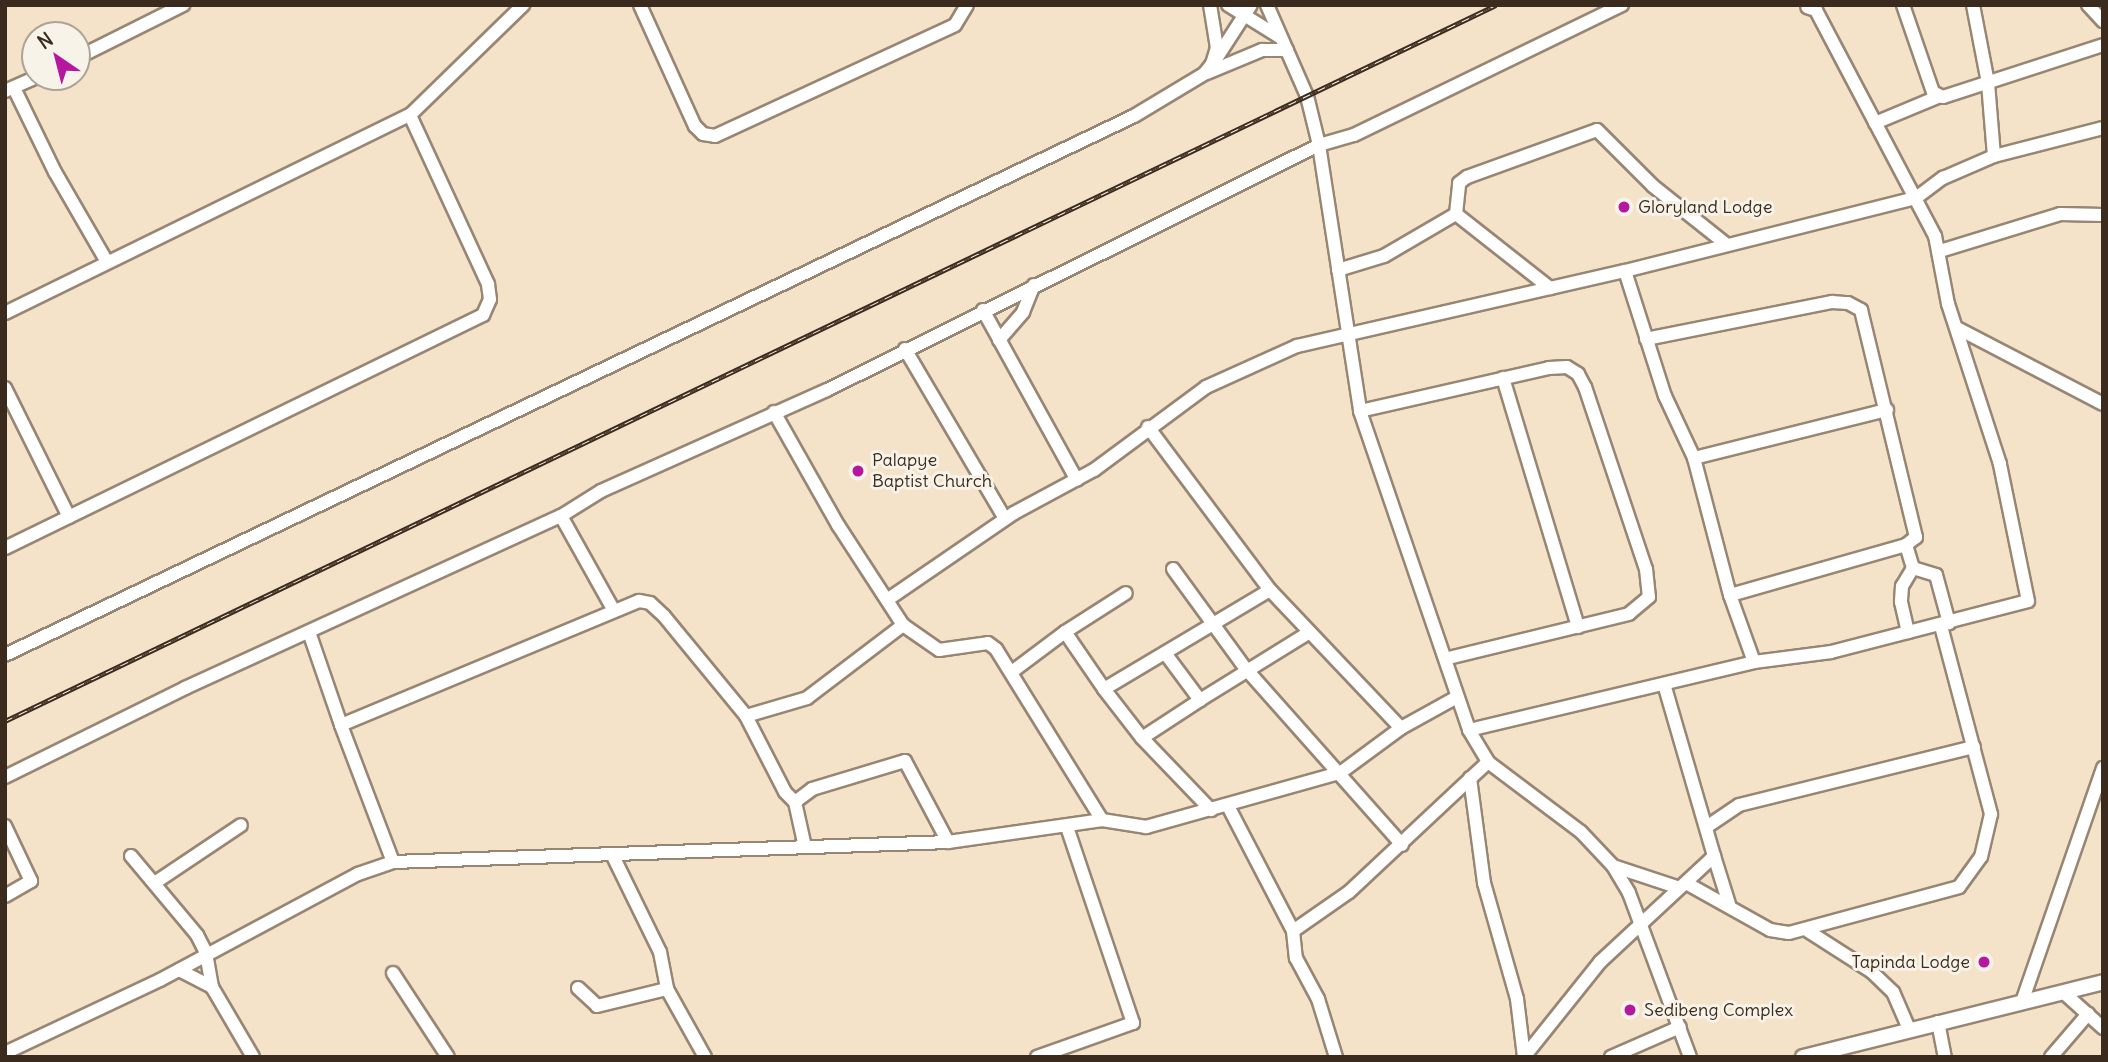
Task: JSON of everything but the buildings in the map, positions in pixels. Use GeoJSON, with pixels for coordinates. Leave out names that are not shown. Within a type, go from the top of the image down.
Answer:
{"type":"FeatureCollection","features":[{"type":"Feature","properties":{"kind":"street"},"geometry":{"type":"LineString","coordinates":[[91,51],[183,5]]}},
{"type":"Feature","properties":{"kind":"street"},"geometry":{"type":"LineString","coordinates":[[5,313],[410,115],[523,5]]}},
{"type":"Feature","properties":{"kind":"street"},"geometry":{"type":"LineString","coordinates":[[640,5],[695,126],[704,134],[715,136],[955,25],[967,5]]}},
{"type":"Feature","properties":{"kind":"street"},"geometry":{"type":"LineString","coordinates":[[1208,69],[1217,48],[1210,5]]}},
{"type":"Feature","properties":{"kind":"street"},"geometry":{"type":"LineString","coordinates":[[1228,5],[1248,11],[1284,44]]}},
{"type":"Feature","properties":{"kind":"street"},"geometry":{"type":"LineString","coordinates":[[5,777],[561,516],[601,491],[905,349],[1320,145],[1354,135],[1622,5]]}},
{"type":"Feature","properties":{"kind":"street"},"geometry":{"type":"LineString","coordinates":[[1903,5],[1933,92],[1940,96]]}},
{"type":"Feature","properties":{"kind":"street"},"geometry":{"type":"LineString","coordinates":[[1973,5],[1988,83],[1994,156]]}},
{"type":"Feature","properties":{"kind":"street"},"geometry":{"type":"LineString","coordinates":[[2088,5],[2103,20]]}},
{"type":"Feature","properties":{"kind":"street"},"geometry":{"type":"LineString","coordinates":[[1267,6],[1307,96],[1320,145],[1345,332],[1360,411],[1469,730],[1488,762],[1581,832],[1614,866],[1641,925],[1690,1057]]}},
{"type":"Feature","properties":{"kind":"street"},"geometry":{"type":"LineString","coordinates":[[1469,730],[1754,662],[1831,652],[2028,601],[2000,464],[1959,329],[1948,304],[1940,251],[1916,198],[1815,8]]}},
{"type":"Feature","properties":{"kind":"street"},"geometry":{"type":"LineString","coordinates":[[1208,69],[1248,11]]}},
{"type":"Feature","properties":{"kind":"street"},"geometry":{"type":"LineString","coordinates":[[5,656],[186,571],[256,533],[320,507],[802,278],[1134,116],[1208,69],[1284,44]]}},
{"type":"Feature","properties":{"kind":"street"},"geometry":{"type":"LineString","coordinates":[[1875,123],[1940,96],[2103,45]]}},
{"type":"Feature","properties":{"kind":"street"},"geometry":{"type":"LineString","coordinates":[[10,89],[107,262]]}},
{"type":"Feature","properties":{"kind":"street"},"geometry":{"type":"LineString","coordinates":[[5,548],[483,315],[490,299],[488,284],[410,115]]}},
{"type":"Feature","properties":{"kind":"street"},"geometry":{"type":"LineString","coordinates":[[887,600],[1005,519],[1077,480],[1148,427],[1235,371],[1345,332],[1625,271],[1916,198],[1943,178],[1994,156],[2103,128]]}},
{"type":"Feature","properties":{"kind":"street"},"geometry":{"type":"LineString","coordinates":[[1456,214],[1460,183],[1467,177],[1597,131],[1653,186],[1726,244]]}},
{"type":"Feature","properties":{"kind":"street"},"geometry":{"type":"LineString","coordinates":[[1338,270],[1384,256],[1456,214]]}},
{"type":"Feature","properties":{"kind":"street"},"geometry":{"type":"LineString","coordinates":[[1456,214],[1550,288]]}},
{"type":"Feature","properties":{"kind":"street"},"geometry":{"type":"LineString","coordinates":[[1940,251],[2060,214],[2103,215]]}},
{"type":"Feature","properties":{"kind":"street"},"geometry":{"type":"LineString","coordinates":[[1625,271],[1665,396],[1694,457],[1730,594],[1754,662]]}},
{"type":"Feature","properties":{"kind":"street"},"geometry":{"type":"LineString","coordinates":[[999,340],[1023,312],[1034,285]]}},
{"type":"Feature","properties":{"kind":"street"},"geometry":{"type":"LineString","coordinates":[[1646,339],[1832,302],[1848,303],[1861,310],[1916,529],[1913,542],[1730,594]]}},
{"type":"Feature","properties":{"kind":"street"},"geometry":{"type":"LineString","coordinates":[[983,310],[1077,480]]}},
{"type":"Feature","properties":{"kind":"street"},"geometry":{"type":"LineString","coordinates":[[1959,329],[2103,404]]}},
{"type":"Feature","properties":{"kind":"street"},"geometry":{"type":"LineString","coordinates":[[905,349],[1005,519]]}},
{"type":"Feature","properties":{"kind":"street"},"geometry":{"type":"LineString","coordinates":[[1360,411],[1549,368],[1567,367],[1578,374],[1646,569],[1650,597],[1640,608],[1445,659]]}},
{"type":"Feature","properties":{"kind":"street"},"geometry":{"type":"LineString","coordinates":[[1503,378],[1578,626]]}},
{"type":"Feature","properties":{"kind":"street"},"geometry":{"type":"LineString","coordinates":[[5,388],[69,517]]}},
{"type":"Feature","properties":{"kind":"street"},"geometry":{"type":"LineString","coordinates":[[1694,457],[1888,410]]}},
{"type":"Feature","properties":{"kind":"street"},"geometry":{"type":"LineString","coordinates":[[774,412],[818,492],[903,625],[928,646],[948,652],[988,642],[1013,671],[1102,820]]}},
{"type":"Feature","properties":{"kind":"street"},"geometry":{"type":"LineString","coordinates":[[1148,427],[1270,590],[1401,728]]}},
{"type":"Feature","properties":{"kind":"street"},"geometry":{"type":"LineString","coordinates":[[561,516],[613,609]]}},
{"type":"Feature","properties":{"kind":"street"},"geometry":{"type":"LineString","coordinates":[[1906,545],[1913,568],[1902,586],[1908,632]]}},
{"type":"Feature","properties":{"kind":"street"},"geometry":{"type":"LineString","coordinates":[[1614,866],[1681,885],[1728,904],[1770,930],[1808,931],[1959,887],[1973,872],[1988,838],[1987,788],[1974,747],[1936,575],[1913,568]]}},
{"type":"Feature","properties":{"kind":"street"},"geometry":{"type":"LineString","coordinates":[[1173,569],[1209,622],[1246,669],[1402,845]]}},
{"type":"Feature","properties":{"kind":"street"},"geometry":{"type":"LineString","coordinates":[[1104,689],[1165,653],[1209,622],[1270,590]]}},
{"type":"Feature","properties":{"kind":"street"},"geometry":{"type":"LineString","coordinates":[[1013,671],[1065,632],[1126,593]]}},
{"type":"Feature","properties":{"kind":"street"},"geometry":{"type":"LineString","coordinates":[[341,725],[464,676],[613,609],[650,603],[746,716],[785,792],[795,802],[805,847]]}},
{"type":"Feature","properties":{"kind":"street"},"geometry":{"type":"LineString","coordinates":[[746,716],[807,698],[903,625]]}},
{"type":"Feature","properties":{"kind":"street"},"geometry":{"type":"LineString","coordinates":[[309,632],[393,862]]}},
{"type":"Feature","properties":{"kind":"street"},"geometry":{"type":"LineString","coordinates":[[1065,632],[1142,738],[1211,810]]}},
{"type":"Feature","properties":{"kind":"street"},"geometry":{"type":"LineString","coordinates":[[1142,738],[1246,669],[1308,633]]}},
{"type":"Feature","properties":{"kind":"street"},"geometry":{"type":"LineString","coordinates":[[1165,653],[1200,700]]}},
{"type":"Feature","properties":{"kind":"street"},"geometry":{"type":"LineString","coordinates":[[1664,684],[1708,826],[1728,904]]}},
{"type":"Feature","properties":{"kind":"street"},"geometry":{"type":"LineString","coordinates":[[6,1051],[179,970],[206,953],[358,874],[393,862],[948,842],[1102,820],[1146,827],[1340,773],[1401,728],[1457,696]]}},
{"type":"Feature","properties":{"kind":"street"},"geometry":{"type":"LineString","coordinates":[[1708,826],[1739,805],[1974,747]]}},
{"type":"Feature","properties":{"kind":"street"},"geometry":{"type":"LineString","coordinates":[[795,802],[812,789],[905,761],[948,842]]}},
{"type":"Feature","properties":{"kind":"street"},"geometry":{"type":"LineString","coordinates":[[1293,931],[1349,892],[1488,762]]}},
{"type":"Feature","properties":{"kind":"street"},"geometry":{"type":"LineString","coordinates":[[2022,1002],[2103,768]]}},
{"type":"Feature","properties":{"kind":"street"},"geometry":{"type":"LineString","coordinates":[[1469,778],[1484,883],[1517,999],[1524,1057]]}},
{"type":"Feature","properties":{"kind":"street"},"geometry":{"type":"LineString","coordinates":[[1228,806],[1293,931],[1296,958],[1318,999],[1336,1057]]}},
{"type":"Feature","properties":{"kind":"street"},"geometry":{"type":"LineString","coordinates":[[156,882],[241,825]]}},
{"type":"Feature","properties":{"kind":"street"},"geometry":{"type":"LineString","coordinates":[[5,826],[31,881],[5,895]]}},
{"type":"Feature","properties":{"kind":"street"},"geometry":{"type":"LineString","coordinates":[[1037,1057],[1133,1023],[1067,827]]}},
{"type":"Feature","properties":{"kind":"street"},"geometry":{"type":"LineString","coordinates":[[131,856],[142,873],[156,882],[206,953],[212,987],[253,1057]]}},
{"type":"Feature","properties":{"kind":"street"},"geometry":{"type":"LineString","coordinates":[[612,856],[660,953],[667,989],[705,1057]]}},
{"type":"Feature","properties":{"kind":"street"},"geometry":{"type":"LineString","coordinates":[[1524,1057],[1600,961],[1714,856]]}},
{"type":"Feature","properties":{"kind":"street"},"geometry":{"type":"LineString","coordinates":[[1808,931],[1886,985],[1909,1029]]}},
{"type":"Feature","properties":{"kind":"street"},"geometry":{"type":"LineString","coordinates":[[179,970],[212,987]]}},
{"type":"Feature","properties":{"kind":"street"},"geometry":{"type":"LineString","coordinates":[[393,974],[448,1057]]}},
{"type":"Feature","properties":{"kind":"street"},"geometry":{"type":"LineString","coordinates":[[1803,1057],[2103,982]]}},
{"type":"Feature","properties":{"kind":"street"},"geometry":{"type":"LineString","coordinates":[[578,988],[597,1006],[667,989]]}},
{"type":"Feature","properties":{"kind":"street"},"geometry":{"type":"LineString","coordinates":[[2063,992],[2103,1028]]}},
{"type":"Feature","properties":{"kind":"street"},"geometry":{"type":"LineString","coordinates":[[2051,1057],[2088,1014]]}},
{"type":"Feature","properties":{"kind":"street"},"geometry":{"type":"LineString","coordinates":[[1938,1022],[1945,1057]]}},
{"type":"Feature","properties":{"kind":"street"},"geometry":{"type":"LineString","coordinates":[[1611,1057],[1680,1027]]}},
{"type":"Feature","properties":{"kind":"railway"},"geometry":{"type":"LineString","coordinates":[[5,721],[1496,5]]}},
{"type":"Feature","properties":{"kind":"place","name":"Gloryland Lodge"},"geometry":{"type":"Point","coordinates":[1624,207]}},
{"type":"Feature","properties":{"kind":"place","name":"Palapye Baptist Church"},"geometry":{"type":"Point","coordinates":[858,471]}},
{"type":"Feature","properties":{"kind":"place","name":"Tapinda Lodge"},"geometry":{"type":"Point","coordinates":[1984,962]}},
{"type":"Feature","properties":{"kind":"place","name":"Sedibeng Complex"},"geometry":{"type":"Point","coordinates":[1630,1010]}}]}
